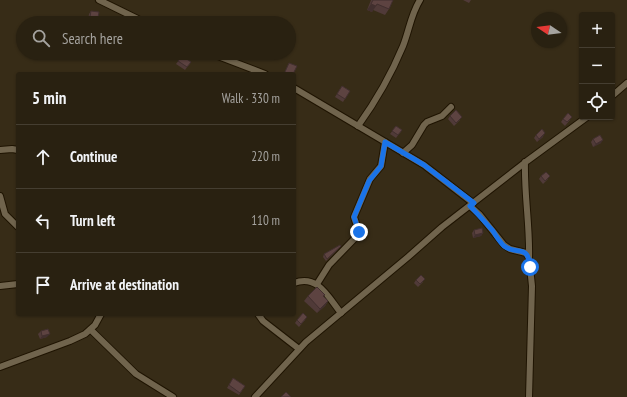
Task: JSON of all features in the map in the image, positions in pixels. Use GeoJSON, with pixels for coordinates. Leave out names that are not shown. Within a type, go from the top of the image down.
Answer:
{"type":"FeatureCollection","features":[{"type":"Feature","properties":{"kind":"street"},"geometry":{"type":"LineString","coordinates":[[99,0],[132,16]]}},
{"type":"Feature","properties":{"kind":"street"},"geometry":{"type":"LineString","coordinates":[[358,126],[373,105],[392,72],[406,37],[413,12],[420,0]]}},
{"type":"Feature","properties":{"kind":"street"},"geometry":{"type":"LineString","coordinates":[[227,60],[257,72]]}},
{"type":"Feature","properties":{"kind":"street"},"geometry":{"type":"LineString","coordinates":[[615,93],[627,83]]}},
{"type":"Feature","properties":{"kind":"street"},"geometry":{"type":"LineString","coordinates":[[296,89],[424,165],[472,204],[504,245],[510,249],[526,253],[529,258]]}},
{"type":"Feature","properties":{"kind":"street"},"geometry":{"type":"LineString","coordinates":[[403,153],[412,145],[427,122],[442,116],[451,107]]}},
{"type":"Feature","properties":{"kind":"street"},"geometry":{"type":"LineString","coordinates":[[255,397],[299,349],[408,258],[442,227],[583,120]]}},
{"type":"Feature","properties":{"kind":"street"},"geometry":{"type":"LineString","coordinates":[[316,284],[330,263],[358,235],[359,232],[354,217],[369,181],[381,166],[385,142]]}},
{"type":"Feature","properties":{"kind":"street"},"geometry":{"type":"LineString","coordinates":[[0,150],[16,150]]}},
{"type":"Feature","properties":{"kind":"street"},"geometry":{"type":"LineString","coordinates":[[526,162],[529,258],[532,286],[529,397]]}},
{"type":"Feature","properties":{"kind":"street"},"geometry":{"type":"LineString","coordinates":[[0,196],[5,214],[16,225]]}},
{"type":"Feature","properties":{"kind":"street"},"geometry":{"type":"LineString","coordinates":[[296,282],[310,280],[316,284],[341,313]]}},
{"type":"Feature","properties":{"kind":"street"},"geometry":{"type":"LineString","coordinates":[[0,286],[16,284]]}},
{"type":"Feature","properties":{"kind":"street"},"geometry":{"type":"LineString","coordinates":[[0,367],[70,341],[91,330],[100,316]]}},
{"type":"Feature","properties":{"kind":"street"},"geometry":{"type":"LineString","coordinates":[[260,316],[299,349]]}},
{"type":"Feature","properties":{"kind":"street"},"geometry":{"type":"LineString","coordinates":[[91,330],[136,374],[172,397]]}},
{"type":"Feature","properties":{"kind":"building"},"geometry":{"type":"Polygon","coordinates":[[[373,0],[393,0],[389,9],[377,4],[376,6],[371,4],[373,0]]]}},
{"type":"Feature","properties":{"kind":"building"},"geometry":{"type":"Polygon","coordinates":[[[91,11],[99,12],[98,16],[90,16],[91,11]]]}},
{"type":"Feature","properties":{"kind":"building"},"geometry":{"type":"Polygon","coordinates":[[[188,60],[191,62],[187,67],[178,61],[188,60]]]}},
{"type":"Feature","properties":{"kind":"building"},"geometry":{"type":"Polygon","coordinates":[[[289,63],[297,66],[294,72],[285,72],[289,63]]]}},
{"type":"Feature","properties":{"kind":"building"},"geometry":{"type":"Polygon","coordinates":[[[342,86],[350,91],[345,99],[337,94],[342,86]]]}},
{"type":"Feature","properties":{"kind":"building"},"geometry":{"type":"Polygon","coordinates":[[[456,110],[462,117],[456,123],[450,116],[456,110]]]}},
{"type":"Feature","properties":{"kind":"building"},"geometry":{"type":"Polygon","coordinates":[[[568,113],[572,117],[567,122],[563,119],[568,113]]]}},
{"type":"Feature","properties":{"kind":"building"},"geometry":{"type":"Polygon","coordinates":[[[396,126],[402,130],[398,135],[392,131],[396,126]]]}},
{"type":"Feature","properties":{"kind":"building"},"geometry":{"type":"Polygon","coordinates":[[[542,129],[545,133],[539,139],[536,135],[542,129]]]}},
{"type":"Feature","properties":{"kind":"building"},"geometry":{"type":"Polygon","coordinates":[[[600,135],[603,140],[596,144],[593,139],[600,135]]]}},
{"type":"Feature","properties":{"kind":"building"},"geometry":{"type":"Polygon","coordinates":[[[546,172],[550,176],[545,181],[541,176],[546,172]]]}},
{"type":"Feature","properties":{"kind":"building"},"geometry":{"type":"Polygon","coordinates":[[[482,228],[483,233],[475,235],[474,230],[482,228]]]}},
{"type":"Feature","properties":{"kind":"building"},"geometry":{"type":"Polygon","coordinates":[[[340,245],[341,246],[327,259],[324,254],[340,245]]]}},
{"type":"Feature","properties":{"kind":"building"},"geometry":{"type":"Polygon","coordinates":[[[421,275],[425,279],[420,284],[416,280],[421,275]]]}},
{"type":"Feature","properties":{"kind":"building"},"geometry":{"type":"Polygon","coordinates":[[[317,287],[325,295],[323,296],[328,301],[320,309],[308,296],[317,287]]]}},
{"type":"Feature","properties":{"kind":"building"},"geometry":{"type":"Polygon","coordinates":[[[303,313],[307,317],[301,324],[297,320],[303,313]]]}},
{"type":"Feature","properties":{"kind":"building"},"geometry":{"type":"Polygon","coordinates":[[[48,329],[50,334],[42,336],[41,331],[48,329]]]}},
{"type":"Feature","properties":{"kind":"building"},"geometry":{"type":"Polygon","coordinates":[[[233,378],[245,386],[240,393],[229,385],[233,378]]]}},
{"type":"Feature","properties":{"kind":"building"},"geometry":{"type":"Polygon","coordinates":[[[286,392],[291,397],[281,397],[286,392]]]}},
{"type":"Feature","properties":{"kind":"route"},"geometry":{"type":"LineString","coordinates":[[359,232],[354,217],[369,181],[381,166],[385,142],[424,165],[474,203],[470,206],[480,215],[506,247],[526,253],[529,258],[530,267]]}}]}
